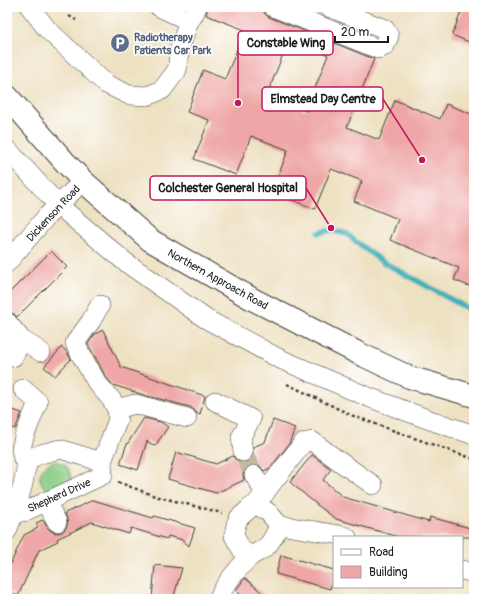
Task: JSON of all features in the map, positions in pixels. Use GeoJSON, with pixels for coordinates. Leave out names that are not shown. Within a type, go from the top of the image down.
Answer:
{"type":"FeatureCollection","features":[{"type":"Feature","properties":{"kind":"main road","name":"Northern Approach Road"},"geometry":{"type":"LineString","coordinates":[[7,96],[64,162],[83,181],[150,240],[254,300],[360,354],[409,377],[474,396]]}},
{"type":"Feature","properties":{"kind":"street"},"geometry":{"type":"LineString","coordinates":[[30,7],[47,30],[106,84],[129,95],[147,96],[162,90],[177,70],[180,50],[193,14],[159,7]]}},
{"type":"Feature","properties":{"kind":"street"},"geometry":{"type":"LineString","coordinates":[[278,8],[378,49],[385,46],[389,36],[385,29],[328,7]]}},
{"type":"Feature","properties":{"kind":"street"},"geometry":{"type":"LineString","coordinates":[[7,149],[58,205],[124,261],[206,320],[285,361],[368,397],[474,435]]}},
{"type":"Feature","properties":{"kind":"street","name":"Dickenson Road"},"geometry":{"type":"LineString","coordinates":[[7,263],[47,216],[83,181]]}},
{"type":"Feature","properties":{"kind":"street"},"geometry":{"type":"LineString","coordinates":[[23,389],[38,402],[24,437],[21,449],[23,459],[29,461],[41,454],[60,449],[102,468],[118,419],[117,409],[111,399],[97,383],[75,343],[91,321],[100,305]]}},
{"type":"Feature","properties":{"kind":"street"},"geometry":{"type":"LineString","coordinates":[[7,322],[22,340],[41,352]]}},
{"type":"Feature","properties":{"kind":"street"},"geometry":{"type":"LineString","coordinates":[[13,357],[22,340]]}},
{"type":"Feature","properties":{"kind":"street"},"geometry":{"type":"LineString","coordinates":[[215,401],[250,419],[241,437],[243,452]]}},
{"type":"Feature","properties":{"kind":"street"},"geometry":{"type":"LineString","coordinates":[[117,409],[135,404],[187,418]]}},
{"type":"Feature","properties":{"kind":"street"},"geometry":{"type":"LineString","coordinates":[[251,556],[242,550],[234,536],[236,524],[239,518],[260,499],[303,443],[312,442],[373,485]]}},
{"type":"Feature","properties":{"kind":"street","name":"Shepherd Drive"},"geometry":{"type":"LineString","coordinates":[[7,531],[15,511],[29,461]]}},
{"type":"Feature","properties":{"kind":"street","name":"Shepherd Drive"},"geometry":{"type":"LineString","coordinates":[[15,511],[24,512],[46,501],[102,468]]}},
{"type":"Feature","properties":{"kind":"street"},"geometry":{"type":"LineString","coordinates":[[254,475],[260,499],[279,525],[344,536]]}},
{"type":"Feature","properties":{"kind":"street"},"geometry":{"type":"LineString","coordinates":[[46,501],[57,522]]}},
{"type":"Feature","properties":{"kind":"street"},"geometry":{"type":"LineString","coordinates":[[218,599],[222,590],[251,556],[268,546],[279,525]]}},
{"type":"Feature","properties":{"kind":"street"},"geometry":{"type":"LineString","coordinates":[[463,570],[474,573]]}},
{"type":"Feature","properties":{"kind":"path"},"geometry":{"type":"LineString","coordinates":[[69,16],[76,20]]}},
{"type":"Feature","properties":{"kind":"path"},"geometry":{"type":"LineString","coordinates":[[102,468],[128,486],[155,496],[239,518]]}},
{"type":"Feature","properties":{"kind":"green space"},"geometry":{"type":"Polygon","coordinates":[[[52,462],[57,462],[66,466],[68,468],[71,480],[51,492],[43,485],[40,477],[43,469],[52,462]]]}},
{"type":"Feature","properties":{"kind":"building"},"geometry":{"type":"Polygon","coordinates":[[[208,7],[258,7],[262,9],[269,17],[374,59],[347,127],[379,140],[395,100],[440,119],[446,104],[474,115],[474,288],[454,280],[459,268],[390,240],[398,219],[354,201],[362,181],[331,169],[315,209],[272,192],[288,150],[251,136],[236,175],[194,159],[209,120],[187,112],[203,70],[225,79],[245,30],[206,15],[208,7]],[[289,39],[267,95],[306,111],[328,55],[289,39]]]}},
{"type":"Feature","properties":{"kind":"building"},"geometry":{"type":"Polygon","coordinates":[[[463,7],[474,7],[474,44],[452,35],[463,7]]]}},
{"type":"Feature","properties":{"kind":"building"},"geometry":{"type":"Polygon","coordinates":[[[51,251],[67,267],[17,317],[7,310],[7,295],[51,251]]]}},
{"type":"Feature","properties":{"kind":"building"},"geometry":{"type":"Polygon","coordinates":[[[103,330],[121,367],[205,396],[200,414],[196,413],[190,407],[113,385],[106,377],[88,344],[95,334],[103,330]]]}},
{"type":"Feature","properties":{"kind":"building"},"geometry":{"type":"Polygon","coordinates":[[[62,347],[71,359],[55,376],[44,367],[62,347]]]}},
{"type":"Feature","properties":{"kind":"building"},"geometry":{"type":"Polygon","coordinates":[[[7,408],[22,413],[15,429],[7,426],[7,408]]]}},
{"type":"Feature","properties":{"kind":"building"},"geometry":{"type":"Polygon","coordinates":[[[144,418],[161,422],[168,427],[155,446],[147,441],[138,470],[120,464],[126,446],[144,418]]]}},
{"type":"Feature","properties":{"kind":"building"},"geometry":{"type":"Polygon","coordinates":[[[273,420],[295,428],[289,444],[270,468],[264,471],[259,465],[249,465],[244,470],[244,480],[216,493],[168,479],[176,452],[216,464],[233,456],[239,462],[245,463],[249,461],[253,456],[253,447],[265,442],[273,420]]]}},
{"type":"Feature","properties":{"kind":"building"},"geometry":{"type":"Polygon","coordinates":[[[312,455],[331,469],[323,480],[343,497],[429,522],[430,517],[474,529],[474,537],[396,536],[336,519],[290,482],[312,455]]]}},
{"type":"Feature","properties":{"kind":"building"},"geometry":{"type":"Polygon","coordinates":[[[93,500],[153,518],[154,516],[195,528],[189,546],[183,540],[168,536],[167,539],[131,528],[129,534],[92,522],[57,539],[58,541],[39,550],[18,596],[7,591],[7,571],[24,535],[38,528],[36,523],[43,520],[51,531],[56,533],[62,532],[68,523],[65,513],[93,500]]]}},
{"type":"Feature","properties":{"kind":"building"},"geometry":{"type":"Polygon","coordinates":[[[281,555],[333,570],[333,579],[330,589],[276,574],[281,555]]]}},
{"type":"Feature","properties":{"kind":"building"},"geometry":{"type":"Polygon","coordinates":[[[155,565],[182,568],[173,599],[152,599],[155,565]]]}},
{"type":"Feature","properties":{"kind":"building"},"geometry":{"type":"Polygon","coordinates":[[[245,578],[269,599],[245,599],[236,590],[245,578]]]}},
{"type":"Feature","properties":{"kind":"waterway"},"geometry":{"type":"LineString","coordinates":[[319,233],[331,230],[347,234],[383,262],[474,312]]}},
{"type":"Feature","properties":{"kind":"tunnel"},"geometry":{"type":"LineString","coordinates":[[243,452],[254,475]]}},
{"type":"Feature","properties":{"kind":"place","name":"Radiotherapy Patients Car Park"},"geometry":{"type":"Point","coordinates":[120,43]}},
{"type":"Feature","properties":{"kind":"place","name":"Constable Wing"},"geometry":{"type":"Point","coordinates":[238,103]}},
{"type":"Feature","properties":{"kind":"place","name":"Elmstead Day Centre"},"geometry":{"type":"Point","coordinates":[422,160]}},
{"type":"Feature","properties":{"kind":"place","name":"Colchester General Hospital"},"geometry":{"type":"Point","coordinates":[331,228]}}]}
